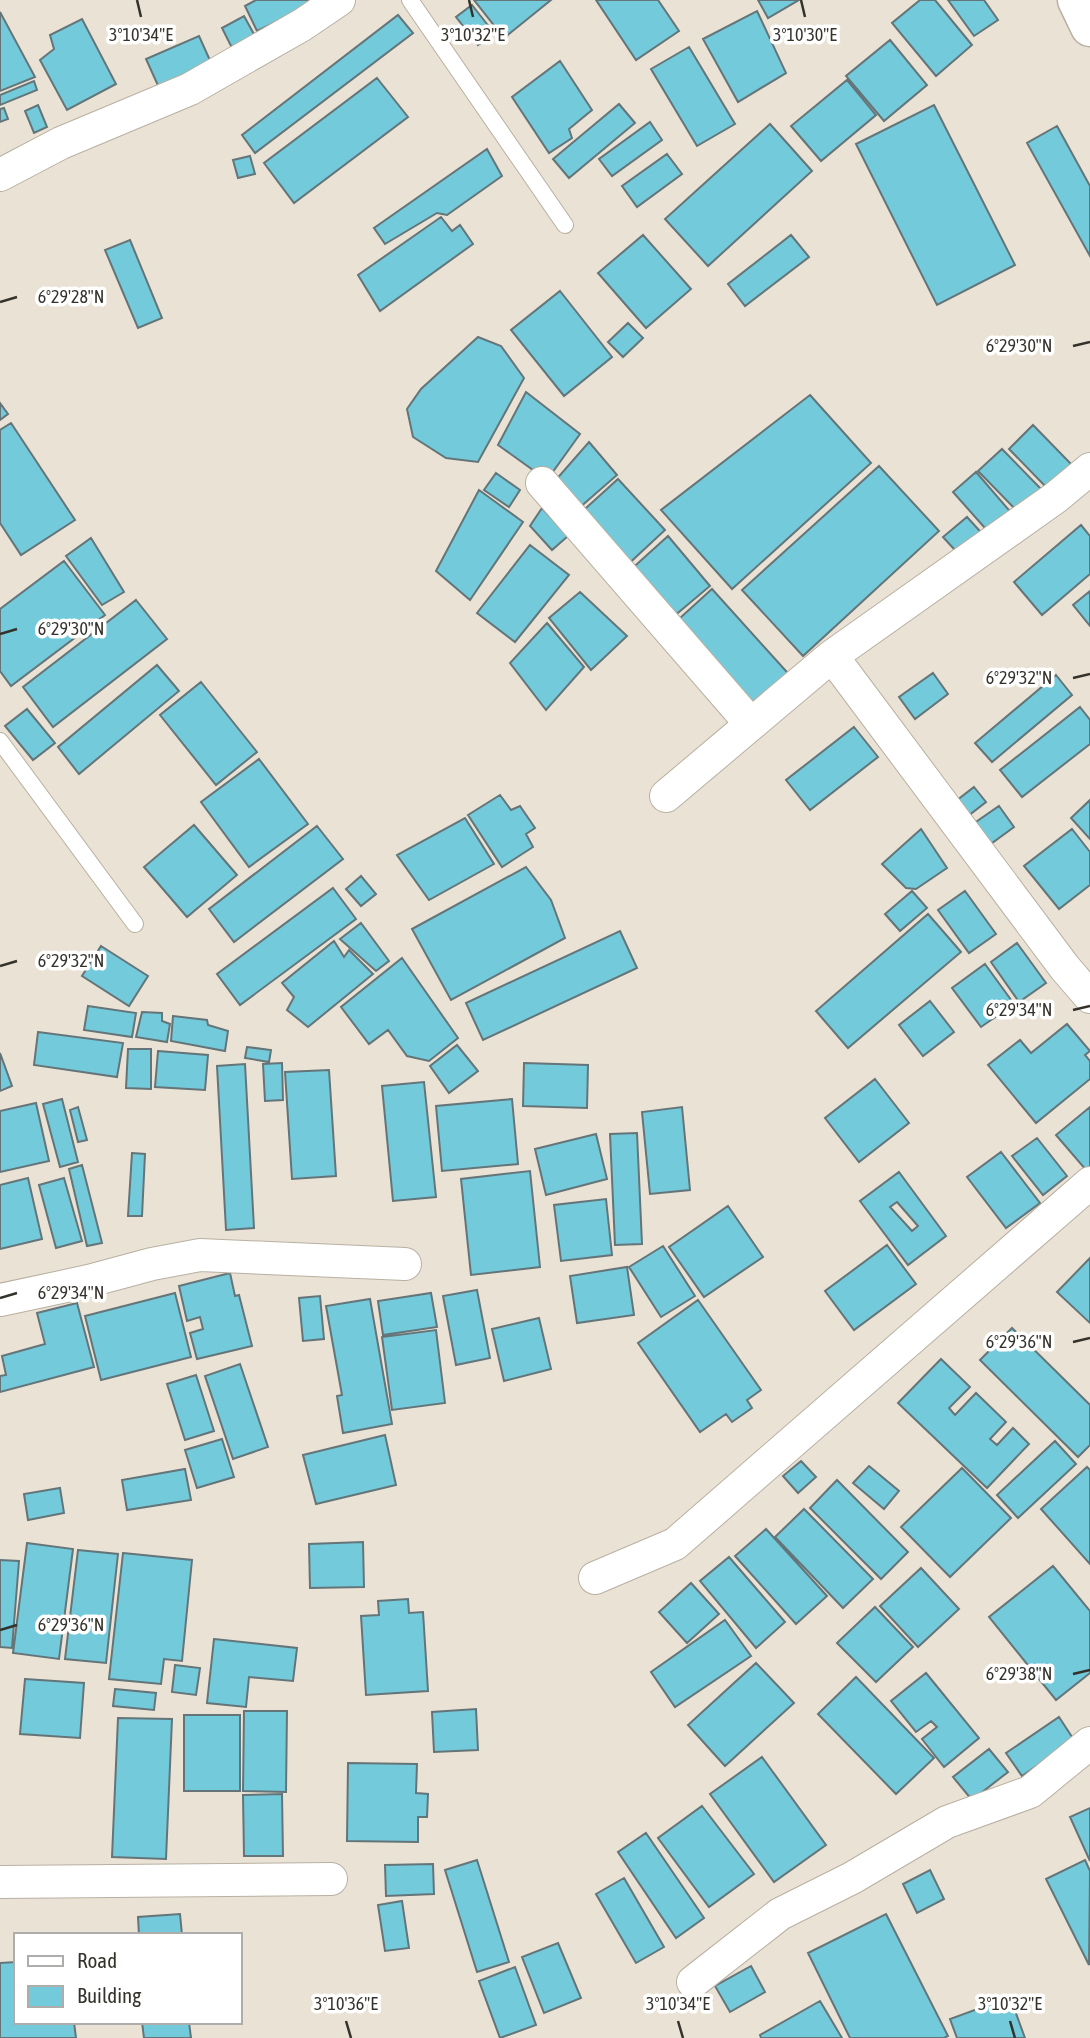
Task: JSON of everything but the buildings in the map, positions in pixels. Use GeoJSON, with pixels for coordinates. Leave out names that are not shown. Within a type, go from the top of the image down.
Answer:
{"type":"FeatureCollection","features":[{"type":"Feature","properties":{"kind":"street"},"geometry":{"type":"LineString","coordinates":[[0,175],[61,143],[190,89],[302,25],[339,0]]}},
{"type":"Feature","properties":{"kind":"street"},"geometry":{"type":"LineString","coordinates":[[1077,0],[1090,27]]}},
{"type":"Feature","properties":{"kind":"street"},"geometry":{"type":"LineString","coordinates":[[666,796],[832,656],[1055,498],[1090,469]]}},
{"type":"Feature","properties":{"kind":"street"},"geometry":{"type":"LineString","coordinates":[[542,483],[751,724]]}},
{"type":"Feature","properties":{"kind":"street"},"geometry":{"type":"LineString","coordinates":[[832,656],[1090,997]]}},
{"type":"Feature","properties":{"kind":"street"},"geometry":{"type":"LineString","coordinates":[[595,1578],[675,1544],[1090,1183]]}},
{"type":"Feature","properties":{"kind":"street"},"geometry":{"type":"LineString","coordinates":[[0,1300],[200,1255],[405,1264]]}},
{"type":"Feature","properties":{"kind":"street"},"geometry":{"type":"LineString","coordinates":[[694,1982],[780,1914],[852,1878],[947,1822],[1030,1792],[1090,1744]]}},
{"type":"Feature","properties":{"kind":"street"},"geometry":{"type":"LineString","coordinates":[[0,1882],[331,1879]]}},
{"type":"Feature","properties":{"kind":"lane"},"geometry":{"type":"LineString","coordinates":[[410,0],[565,225]]}},
{"type":"Feature","properties":{"kind":"lane"},"geometry":{"type":"LineString","coordinates":[[0,741],[135,924]]}}]}
